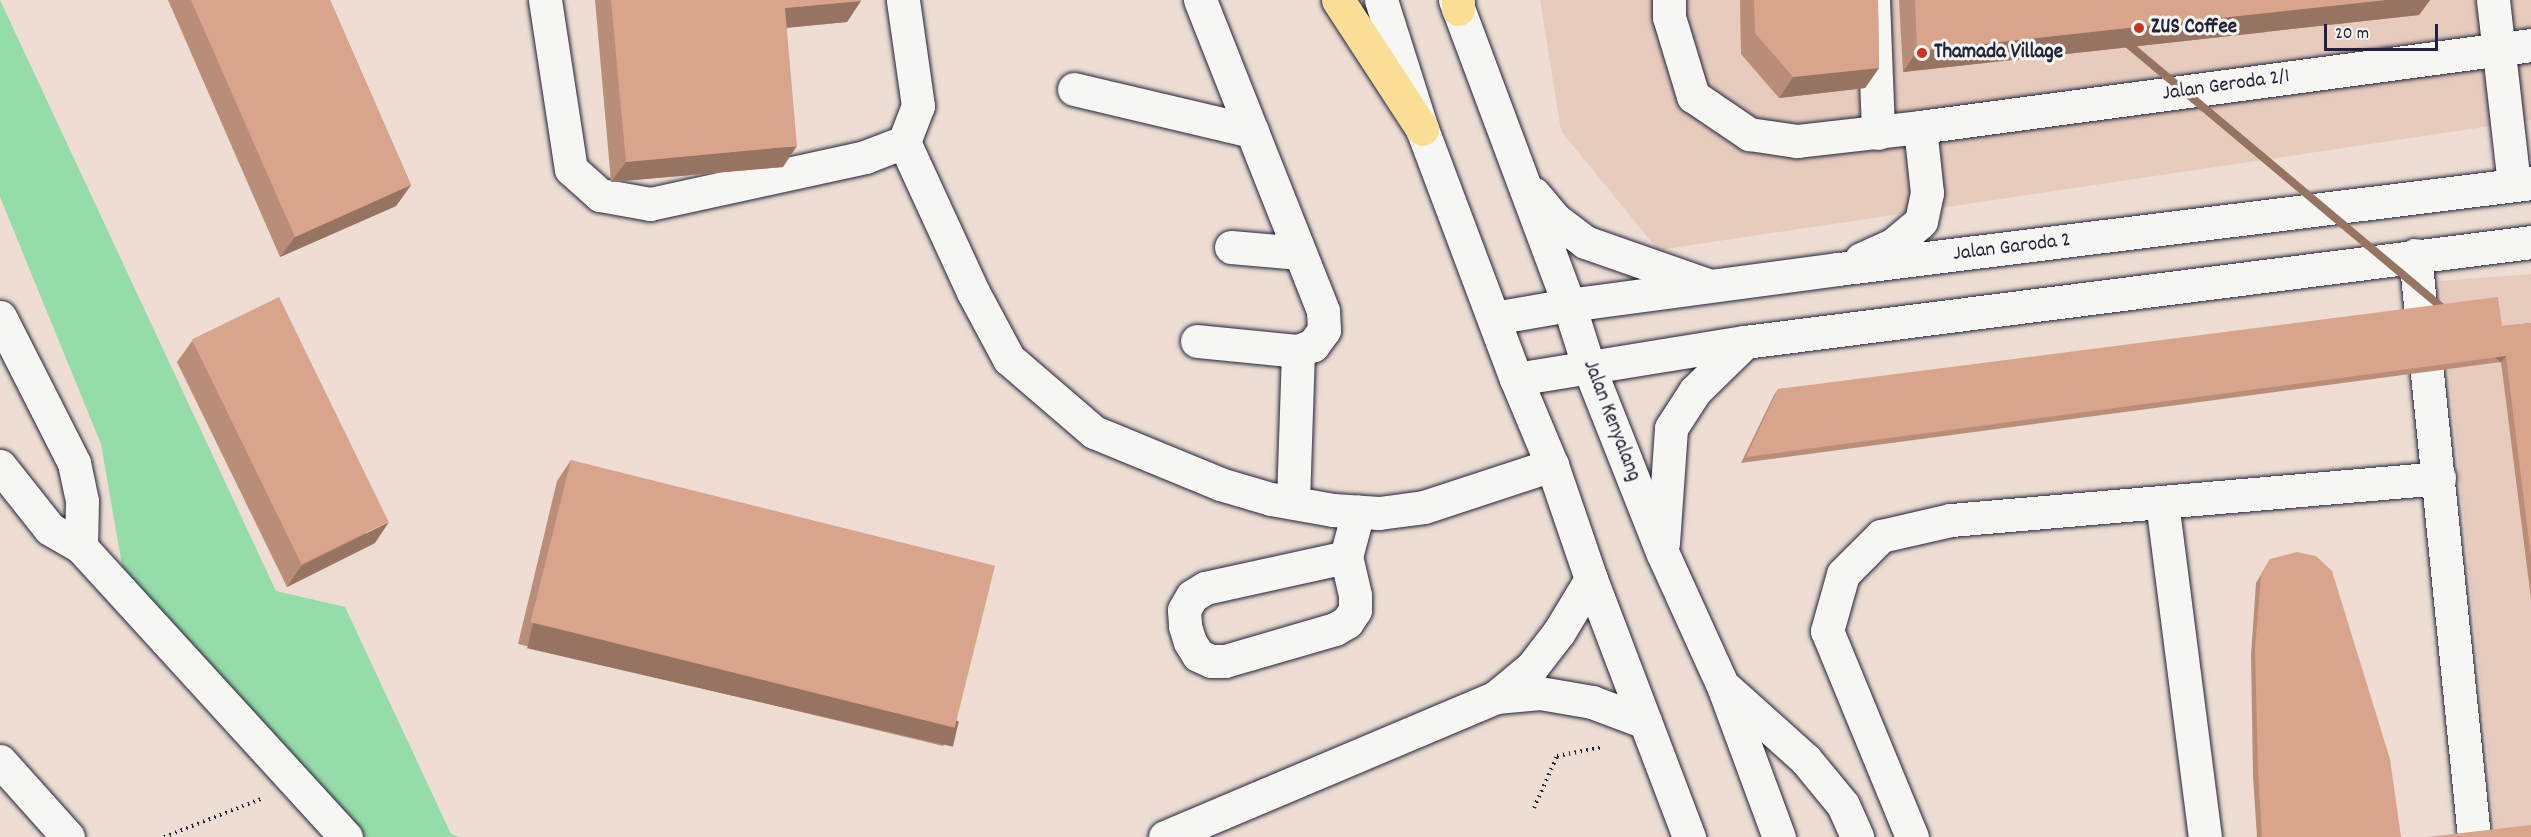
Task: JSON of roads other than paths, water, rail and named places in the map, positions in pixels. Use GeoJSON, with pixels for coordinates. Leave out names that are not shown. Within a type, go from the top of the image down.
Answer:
{"type":"FeatureCollection","features":[{"type":"Feature","properties":{"kind":"main road"},"geometry":{"type":"LineString","coordinates":[[1338,0],[1422,129]]}},
{"type":"Feature","properties":{"kind":"street"},"geometry":{"type":"LineString","coordinates":[[545,0],[571,169],[600,195],[650,204],[865,157],[904,142]]}},
{"type":"Feature","properties":{"kind":"street"},"geometry":{"type":"LineString","coordinates":[[903,0],[918,106],[904,142],[973,292],[1009,359],[1094,432],[1220,484],[1271,499],[1358,512],[1378,513],[1424,507],[1552,465]]}},
{"type":"Feature","properties":{"kind":"street"},"geometry":{"type":"LineString","coordinates":[[1197,341],[1298,351],[1313,345],[1324,330],[1323,311],[1200,0]]}},
{"type":"Feature","properties":{"kind":"street"},"geometry":{"type":"LineString","coordinates":[[1381,0],[1422,129],[1516,379],[1552,465],[1591,579],[1689,837]]}},
{"type":"Feature","properties":{"kind":"street","name":"Jalan Geroda 2/1"},"geometry":{"type":"LineString","coordinates":[[1669,0],[1669,17],[1693,96],[1749,134],[1797,141],[1920,127],[2531,45]]}},
{"type":"Feature","properties":{"kind":"street"},"geometry":{"type":"LineString","coordinates":[[1873,0],[1878,132]]}},
{"type":"Feature","properties":{"kind":"street"},"geometry":{"type":"LineString","coordinates":[[2493,0],[2498,49],[2523,184]]}},
{"type":"Feature","properties":{"kind":"street","name":"Jalan Kenyalang"},"geometry":{"type":"LineString","coordinates":[[1457,3],[1569,305],[1588,365],[1663,554],[1723,686],[1779,837]]}},
{"type":"Feature","properties":{"kind":"street"},"geometry":{"type":"LineString","coordinates":[[1074,89],[1252,131]]}},
{"type":"Feature","properties":{"kind":"street"},"geometry":{"type":"LineString","coordinates":[[1838,269],[1894,244],[1921,221],[1927,193],[1920,127]]}},
{"type":"Feature","properties":{"kind":"street"},"geometry":{"type":"LineString","coordinates":[[1523,181],[1556,220],[1585,242],[1711,286]]}},
{"type":"Feature","properties":{"kind":"street","name":"Jalan Garoda 2"},"geometry":{"type":"LineString","coordinates":[[1494,318],[1569,305],[1838,269],[2523,184]]}},
{"type":"Feature","properties":{"kind":"street"},"geometry":{"type":"LineString","coordinates":[[1231,247],[1300,253]]}},
{"type":"Feature","properties":{"kind":"street"},"geometry":{"type":"LineString","coordinates":[[1516,379],[1588,365],[1745,342],[2415,255],[2522,247]]}},
{"type":"Feature","properties":{"kind":"street"},"geometry":{"type":"LineString","coordinates":[[2415,255],[2474,837]]}},
{"type":"Feature","properties":{"kind":"street"},"geometry":{"type":"LineString","coordinates":[[0,317],[74,463],[82,501],[81,547]]}},
{"type":"Feature","properties":{"kind":"street"},"geometry":{"type":"LineString","coordinates":[[1663,554],[1671,428],[1695,391],[1745,342]]}},
{"type":"Feature","properties":{"kind":"street"},"geometry":{"type":"LineString","coordinates":[[1293,502],[1298,351]]}},
{"type":"Feature","properties":{"kind":"street"},"geometry":{"type":"LineString","coordinates":[[0,465],[50,529],[81,547],[346,837]]}},
{"type":"Feature","properties":{"kind":"street"},"geometry":{"type":"LineString","coordinates":[[1912,837],[1827,631],[1843,574],[1881,536],[1951,520],[2439,478]]}},
{"type":"Feature","properties":{"kind":"street"},"geometry":{"type":"LineString","coordinates":[[2162,502],[2205,837]]}},
{"type":"Feature","properties":{"kind":"street"},"geometry":{"type":"LineString","coordinates":[[1346,557],[1206,588],[1192,596],[1184,610],[1190,642],[1198,655],[1211,661],[1225,661],[1335,629],[1347,622],[1355,610],[1355,595],[1346,557],[1358,512]]}},
{"type":"Feature","properties":{"kind":"street"},"geometry":{"type":"LineString","coordinates":[[1165,837],[1496,697],[1532,667],[1559,632],[1591,579]]}},
{"type":"Feature","properties":{"kind":"street"},"geometry":{"type":"LineString","coordinates":[[1723,686],[1806,760],[1843,805],[1857,837]]}},
{"type":"Feature","properties":{"kind":"street"},"geometry":{"type":"LineString","coordinates":[[1496,697],[1540,693],[1592,702],[1648,730]]}},
{"type":"Feature","properties":{"kind":"street"},"geometry":{"type":"LineString","coordinates":[[0,761],[68,837]]}},
{"type":"Feature","properties":{"kind":"place","name":"ZUS Coffee"},"geometry":{"type":"Point","coordinates":[2139,28]}},
{"type":"Feature","properties":{"kind":"place","name":"Thamada Village"},"geometry":{"type":"Point","coordinates":[1922,53]}}]}
